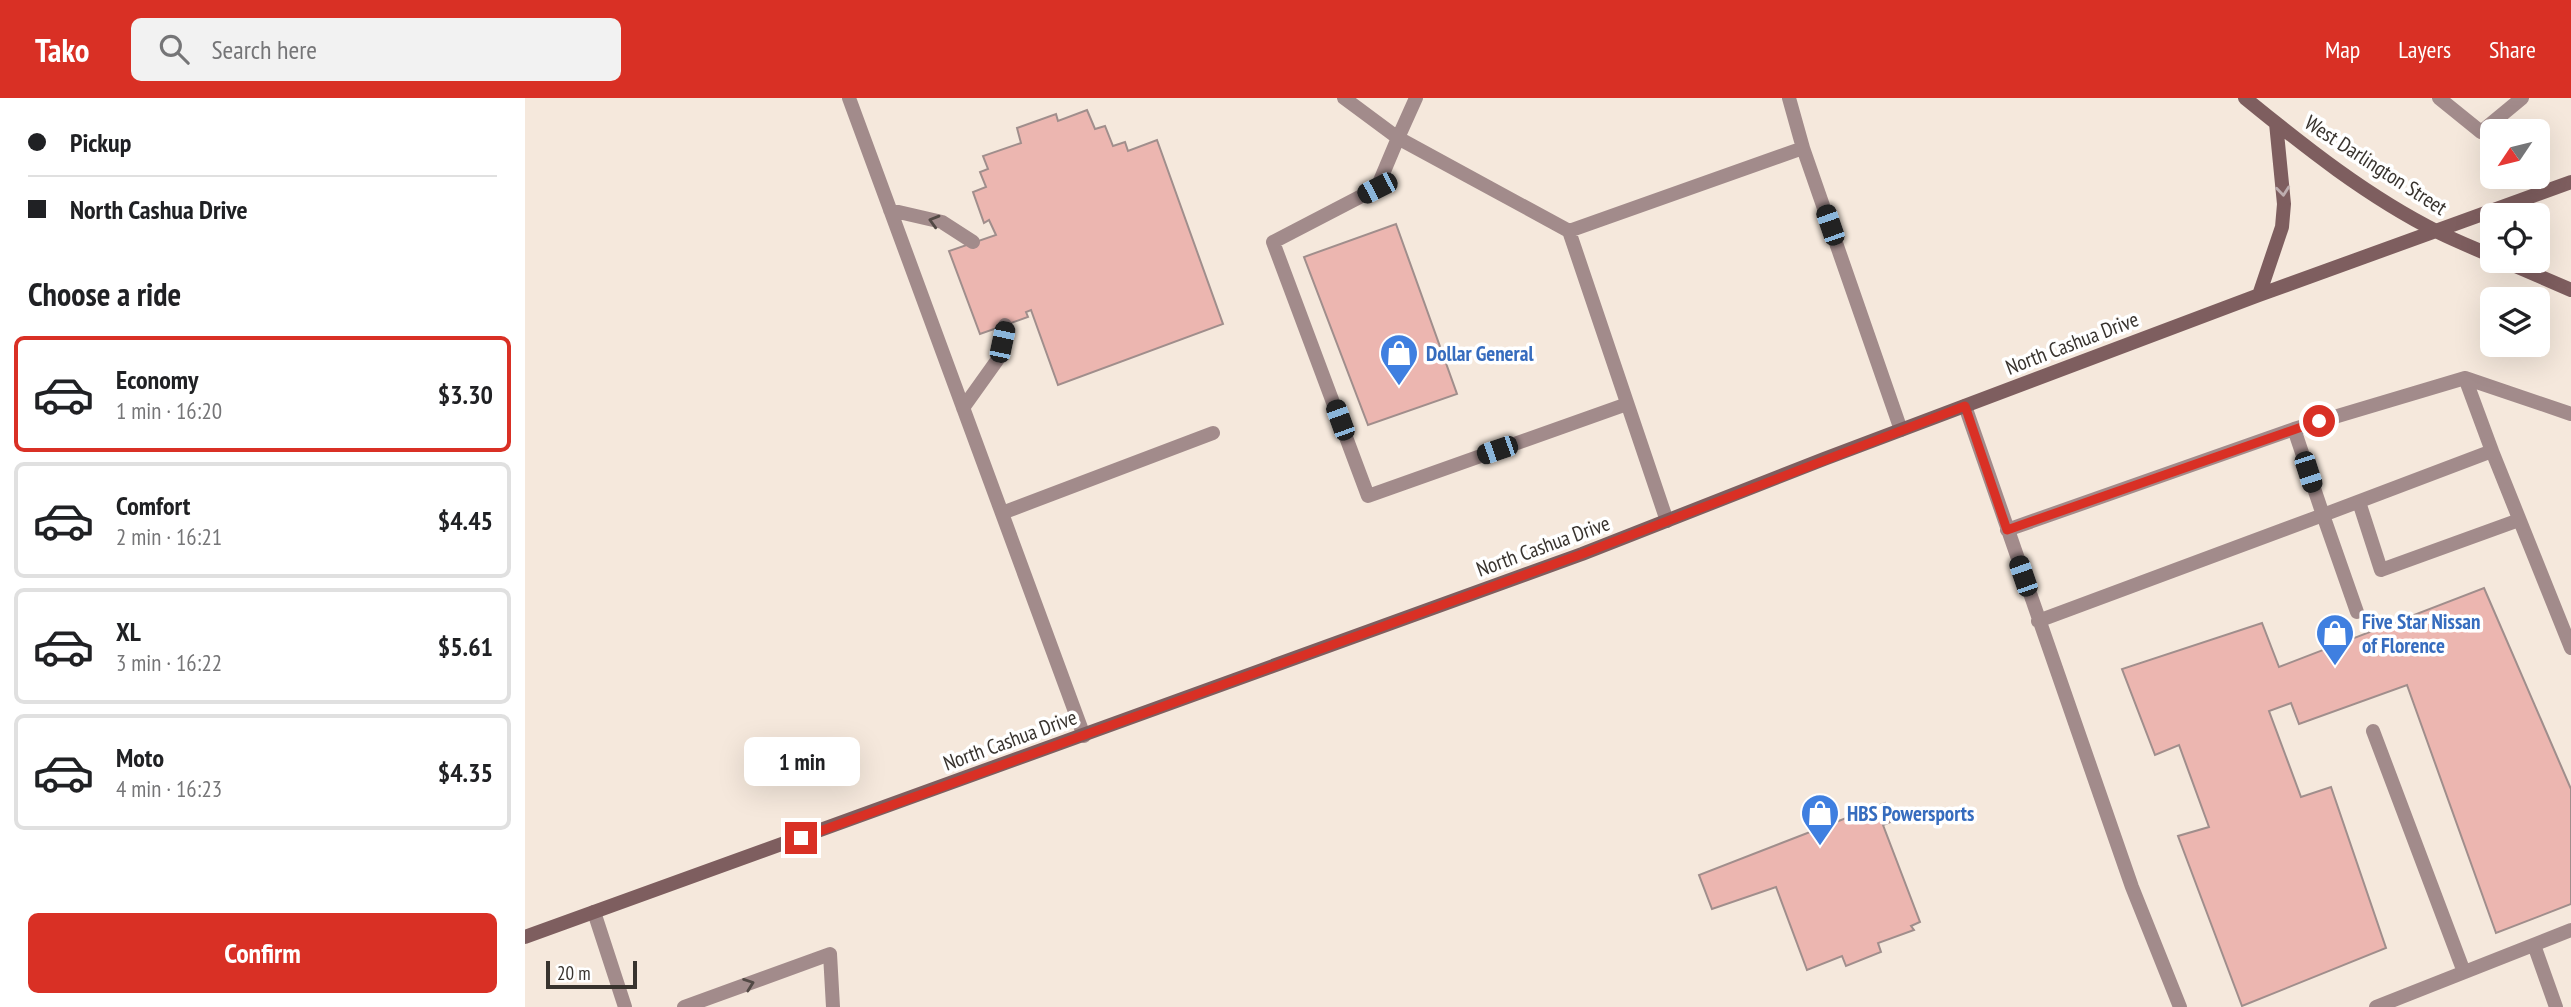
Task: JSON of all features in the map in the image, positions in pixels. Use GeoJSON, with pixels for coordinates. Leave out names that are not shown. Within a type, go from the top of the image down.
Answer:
{"type":"FeatureCollection","features":[{"type":"Feature","properties":{"kind":"main road","name":"West Darlington Street"},"geometry":{"type":"LineString","coordinates":[[2245,98],[2390,204],[2438,232],[2480,251]]}},
{"type":"Feature","properties":{"kind":"main road"},"geometry":{"type":"LineString","coordinates":[[2259,295],[2282,227],[2284,204],[2276,123]]}},
{"type":"Feature","properties":{"kind":"main road","name":"North Cashua Drive"},"geometry":{"type":"LineString","coordinates":[[525,937],[1084,736],[1667,521],[2259,295],[2571,182]]}},
{"type":"Feature","properties":{"kind":"main road"},"geometry":{"type":"LineString","coordinates":[[2532,273],[2571,290]]}},
{"type":"Feature","properties":{"kind":"lane"},"geometry":{"type":"LineString","coordinates":[[849,98],[1084,736]]}},
{"type":"Feature","properties":{"kind":"lane"},"geometry":{"type":"LineString","coordinates":[[1344,98],[1398,138],[1569,231],[1667,521]]}},
{"type":"Feature","properties":{"kind":"lane"},"geometry":{"type":"LineString","coordinates":[[1416,98],[1377,188],[1273,242],[1368,496],[1627,404]]}},
{"type":"Feature","properties":{"kind":"lane"},"geometry":{"type":"LineString","coordinates":[[1789,98],[1803,148],[1901,430]]}},
{"type":"Feature","properties":{"kind":"lane"},"geometry":{"type":"LineString","coordinates":[[2441,99],[2481,132],[2522,98]]}},
{"type":"Feature","properties":{"kind":"lane"},"geometry":{"type":"LineString","coordinates":[[1569,231],[1803,148]]}},
{"type":"Feature","properties":{"kind":"lane"},"geometry":{"type":"LineString","coordinates":[[890,210],[942,222],[973,242]]}},
{"type":"Feature","properties":{"kind":"lane"},"geometry":{"type":"LineString","coordinates":[[963,408],[998,359],[1006,325]]}},
{"type":"Feature","properties":{"kind":"lane"},"geometry":{"type":"LineString","coordinates":[[2007,530],[2294,429],[2465,378],[2571,414]]}},
{"type":"Feature","properties":{"kind":"lane"},"geometry":{"type":"LineString","coordinates":[[2465,378],[2571,648]]}},
{"type":"Feature","properties":{"kind":"lane"},"geometry":{"type":"LineString","coordinates":[[1965,406],[2132,887],[2180,1007]]}},
{"type":"Feature","properties":{"kind":"lane"},"geometry":{"type":"LineString","coordinates":[[2294,429],[2357,612]]}},
{"type":"Feature","properties":{"kind":"lane"},"geometry":{"type":"LineString","coordinates":[[1002,513],[1213,433]]}},
{"type":"Feature","properties":{"kind":"lane"},"geometry":{"type":"LineString","coordinates":[[2038,621],[2492,451]]}},
{"type":"Feature","properties":{"kind":"lane"},"geometry":{"type":"LineString","coordinates":[[2359,502],[2381,570],[2519,520]]}},
{"type":"Feature","properties":{"kind":"lane"},"geometry":{"type":"LineString","coordinates":[[2373,731],[2464,972]]}},
{"type":"Feature","properties":{"kind":"lane"},"geometry":{"type":"LineString","coordinates":[[594,912],[625,1007]]}},
{"type":"Feature","properties":{"kind":"lane"},"geometry":{"type":"LineString","coordinates":[[2376,1007],[2571,930]]}},
{"type":"Feature","properties":{"kind":"lane"},"geometry":{"type":"LineString","coordinates":[[2534,945],[2556,1007]]}},
{"type":"Feature","properties":{"kind":"lane"},"geometry":{"type":"LineString","coordinates":[[684,1007],[830,954],[833,1007]]}},
{"type":"Feature","properties":{"kind":"building"},"geometry":{"type":"Polygon","coordinates":[[[1087,110],[1095,129],[1105,126],[1113,146],[1125,142],[1128,151],[1157,140],[1223,324],[1058,385],[1031,310],[1026,312],[1028,317],[980,334],[949,251],[996,235],[989,220],[984,223],[973,192],[986,187],[980,172],[988,169],[983,156],[1021,143],[1017,128],[1056,114],[1058,121],[1087,110]]]}},
{"type":"Feature","properties":{"kind":"building"},"geometry":{"type":"Polygon","coordinates":[[[1396,224],[1457,394],[1368,425],[1304,257],[1396,224]]]}},
{"type":"Feature","properties":{"kind":"building"},"geometry":{"type":"Polygon","coordinates":[[[2484,588],[2571,789],[2571,904],[2496,933],[2407,685],[2299,724],[2291,703],[2269,711],[2301,797],[2331,787],[2386,948],[2242,1006],[2178,836],[2209,827],[2179,745],[2155,755],[2122,669],[2262,623],[2279,667],[2484,588]]]}},
{"type":"Feature","properties":{"kind":"building"},"geometry":{"type":"Polygon","coordinates":[[[1885,803],[1893,821],[1883,825],[1920,922],[1911,926],[1914,930],[1878,943],[1881,952],[1846,966],[1842,956],[1807,970],[1776,887],[1712,909],[1699,875],[1885,803]]]}},
{"type":"Feature","properties":{"kind":"place","name":"Dollar General"},"geometry":{"type":"Point","coordinates":[1399,387]}},
{"type":"Feature","properties":{"kind":"place","name":"Five Star Nissan of Florence"},"geometry":{"type":"Point","coordinates":[2335,667]}},
{"type":"Feature","properties":{"kind":"place","name":"HBS Powersports"},"geometry":{"type":"Point","coordinates":[1820,847]}},
{"type":"Feature","properties":{"kind":"route"},"geometry":{"type":"LineString","coordinates":[[801,838],[1582,554],[1965,406],[2007,530],[2319,421]]}}]}
